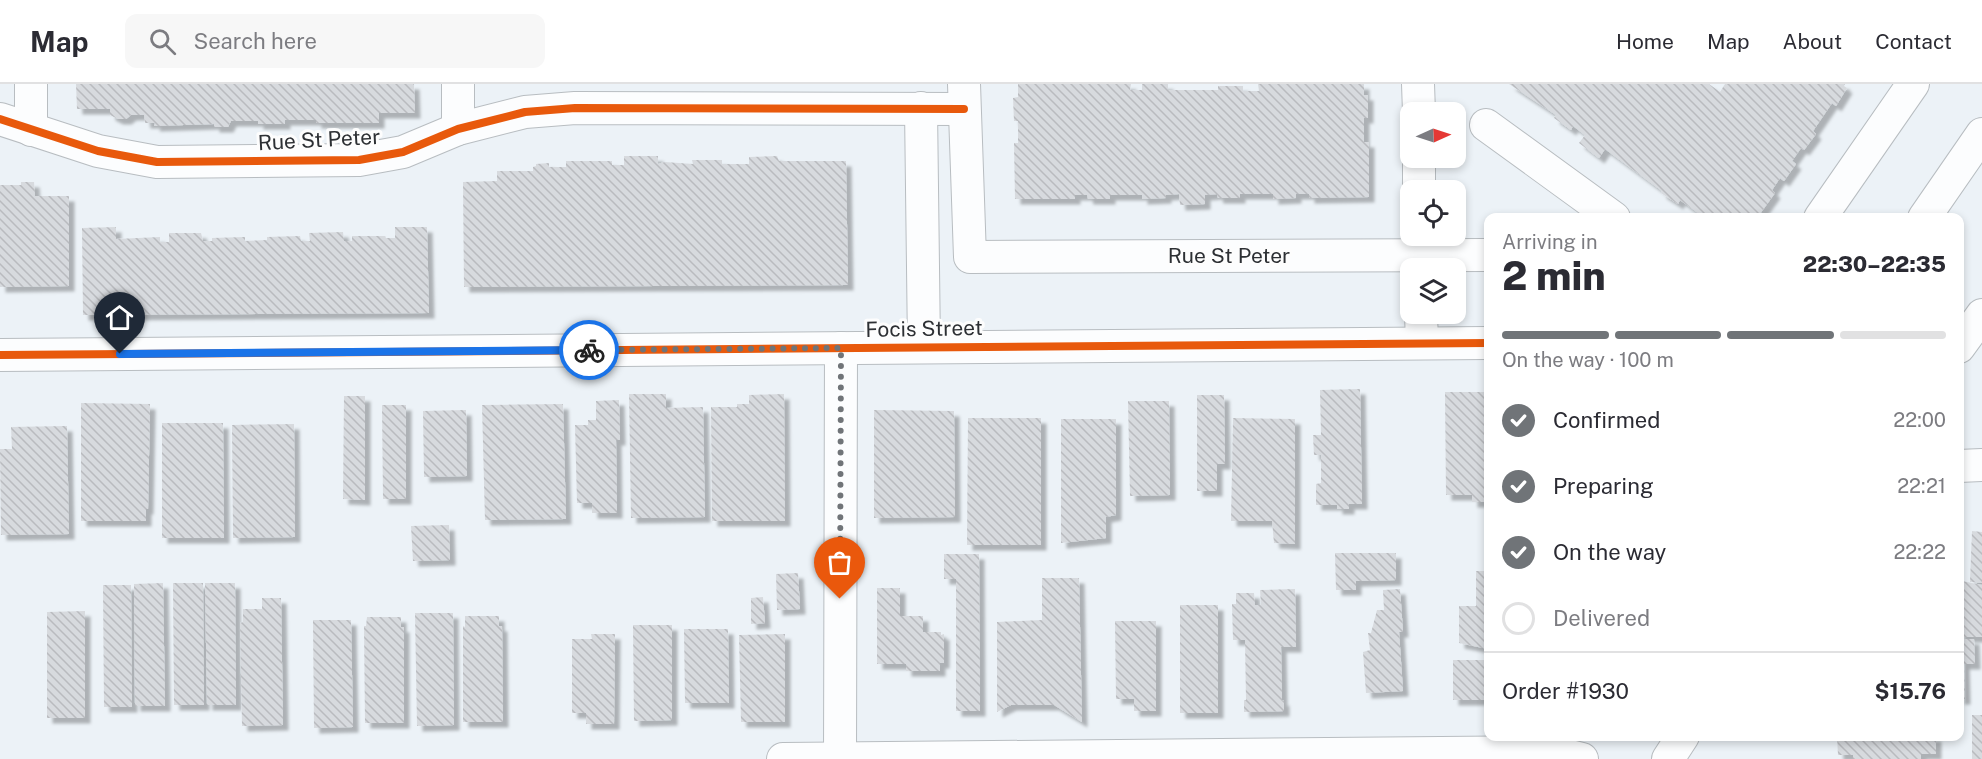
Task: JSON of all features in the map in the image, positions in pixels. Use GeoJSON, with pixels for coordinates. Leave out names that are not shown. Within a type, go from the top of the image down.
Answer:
{"type":"FeatureCollection","features":[{"type":"Feature","properties":{"kind":"street"},"geometry":{"type":"LineString","coordinates":[[31,84],[31,130]]}},
{"type":"Feature","properties":{"kind":"street"},"geometry":{"type":"LineString","coordinates":[[458,84],[458,129]]}},
{"type":"Feature","properties":{"kind":"street"},"geometry":{"type":"LineString","coordinates":[[1418,84],[1419,102]]}},
{"type":"Feature","properties":{"kind":"street"},"geometry":{"type":"LineString","coordinates":[[1823,213],[1913,84]]}},
{"type":"Feature","properties":{"kind":"street","name":"Rue St Peter"},"geometry":{"type":"LineString","coordinates":[[0,119],[98,152],[157,162],[359,160],[403,152],[458,129],[525,112],[575,108],[640,96],[824,96],[921,108],[964,96],[970,257],[1420,253],[1484,255]]}},
{"type":"Feature","properties":{"kind":"street"},"geometry":{"type":"LineString","coordinates":[[921,108],[924,347]]}},
{"type":"Feature","properties":{"kind":"street"},"geometry":{"type":"LineString","coordinates":[[1486,125],[1607,213]]}},
{"type":"Feature","properties":{"kind":"street"},"geometry":{"type":"LineString","coordinates":[[1927,213],[1982,134]]}},
{"type":"Feature","properties":{"kind":"street"},"geometry":{"type":"LineString","coordinates":[[1964,338],[1982,315]]}},
{"type":"Feature","properties":{"kind":"street","name":"Focis Street"},"geometry":{"type":"LineString","coordinates":[[0,355],[924,347],[1422,328],[1484,342]]}},
{"type":"Feature","properties":{"kind":"street"},"geometry":{"type":"LineString","coordinates":[[840,758],[841,348]]}},
{"type":"Feature","properties":{"kind":"street"},"geometry":{"type":"LineString","coordinates":[[1964,466],[1982,465]]}},
{"type":"Feature","properties":{"kind":"street"},"geometry":{"type":"LineString","coordinates":[[1668,759],[1680,741]]}},
{"type":"Feature","properties":{"kind":"street"},"geometry":{"type":"LineString","coordinates":[[783,759],[1563,752]]}},
{"type":"Feature","properties":{"kind":"building"},"geometry":{"type":"Polygon","coordinates":[[[76,84],[414,84],[415,113],[379,113],[379,123],[316,123],[316,120],[285,120],[285,124],[231,121],[228,127],[214,127],[214,124],[154,126],[155,123],[145,123],[144,115],[131,115],[126,119],[118,119],[110,115],[110,109],[77,109],[76,84]]]}},
{"type":"Feature","properties":{"kind":"building"},"geometry":{"type":"Polygon","coordinates":[[[1018,84],[1131,84],[1130,90],[1142,90],[1142,84],[1168,84],[1168,90],[1218,90],[1218,86],[1243,86],[1243,91],[1259,91],[1258,84],[1364,84],[1364,95],[1368,95],[1368,118],[1364,118],[1364,142],[1369,142],[1369,197],[1309,198],[1309,194],[1296,194],[1296,198],[1273,199],[1273,194],[1240,194],[1240,198],[1218,198],[1217,194],[1205,195],[1205,204],[1180,205],[1179,194],[1166,195],[1166,198],[1142,199],[1142,195],[1110,195],[1110,199],[1088,199],[1087,195],[1075,195],[1075,199],[1015,199],[1014,143],[1018,143],[1018,121],[1014,121],[1013,98],[1018,97],[1018,84]]]}},
{"type":"Feature","properties":{"kind":"building"},"geometry":{"type":"Polygon","coordinates":[[[1509,84],[1709,84],[1720,92],[1725,84],[1845,84],[1847,88],[1836,106],[1832,103],[1813,131],[1816,134],[1804,150],[1801,148],[1792,161],[1796,164],[1784,181],[1780,178],[1772,190],[1775,193],[1761,213],[1698,213],[1680,200],[1678,204],[1605,149],[1599,158],[1579,143],[1585,135],[1573,126],[1571,130],[1554,118],[1556,115],[1509,84]]]}},
{"type":"Feature","properties":{"kind":"building"},"geometry":{"type":"Polygon","coordinates":[[[624,156],[658,156],[658,164],[665,162],[693,164],[692,160],[722,160],[722,164],[749,164],[749,157],[777,156],[779,161],[846,161],[848,285],[464,287],[463,182],[497,181],[497,171],[533,171],[536,164],[549,163],[549,167],[566,167],[566,161],[612,161],[612,165],[624,165],[624,156]]]}},
{"type":"Feature","properties":{"kind":"building"},"geometry":{"type":"Polygon","coordinates":[[[21,182],[34,182],[35,196],[69,196],[69,286],[0,287],[0,185],[21,185],[21,182]]]}},
{"type":"Feature","properties":{"kind":"building"},"geometry":{"type":"Polygon","coordinates":[[[116,227],[116,239],[160,237],[160,242],[169,242],[169,233],[201,233],[203,241],[212,241],[212,238],[245,237],[245,241],[267,240],[267,237],[300,236],[301,241],[310,241],[309,233],[343,232],[344,241],[352,241],[352,236],[395,238],[395,227],[427,227],[429,313],[83,315],[82,228],[116,227]]]}},
{"type":"Feature","properties":{"kind":"building"},"geometry":{"type":"Polygon","coordinates":[[[1360,389],[1362,504],[1349,504],[1349,509],[1337,509],[1337,505],[1316,505],[1316,484],[1321,483],[1321,455],[1314,455],[1313,435],[1321,435],[1320,390],[1360,389]]]}},
{"type":"Feature","properties":{"kind":"building"},"geometry":{"type":"Polygon","coordinates":[[[1445,392],[1484,392],[1484,502],[1472,502],[1472,495],[1446,495],[1445,392]]]}},
{"type":"Feature","properties":{"kind":"building"},"geometry":{"type":"Polygon","coordinates":[[[629,394],[666,394],[666,408],[703,407],[705,517],[631,518],[629,394]]]}},
{"type":"Feature","properties":{"kind":"building"},"geometry":{"type":"Polygon","coordinates":[[[784,394],[785,521],[712,521],[711,407],[737,407],[737,404],[749,404],[749,395],[784,394]]]}},
{"type":"Feature","properties":{"kind":"building"},"geometry":{"type":"Polygon","coordinates":[[[1197,395],[1224,395],[1225,464],[1217,464],[1217,491],[1197,491],[1197,395]]]}},
{"type":"Feature","properties":{"kind":"building"},"geometry":{"type":"Polygon","coordinates":[[[344,396],[365,396],[365,500],[343,499],[344,396]]]}},
{"type":"Feature","properties":{"kind":"building"},"geometry":{"type":"Polygon","coordinates":[[[619,400],[620,440],[616,440],[617,513],[592,513],[592,503],[577,503],[575,425],[588,425],[588,420],[596,420],[596,401],[619,400]]]}},
{"type":"Feature","properties":{"kind":"building"},"geometry":{"type":"Polygon","coordinates":[[[1128,401],[1169,401],[1170,495],[1130,496],[1128,401]]]}},
{"type":"Feature","properties":{"kind":"building"},"geometry":{"type":"Polygon","coordinates":[[[81,403],[150,404],[146,521],[81,521],[81,403]]]}},
{"type":"Feature","properties":{"kind":"building"},"geometry":{"type":"Polygon","coordinates":[[[563,404],[566,519],[485,520],[482,405],[563,404]]]}},
{"type":"Feature","properties":{"kind":"building"},"geometry":{"type":"Polygon","coordinates":[[[382,405],[406,405],[406,499],[383,499],[382,405]]]}},
{"type":"Feature","properties":{"kind":"building"},"geometry":{"type":"Polygon","coordinates":[[[466,410],[467,476],[424,477],[423,411],[466,410]]]}},
{"type":"Feature","properties":{"kind":"building"},"geometry":{"type":"Polygon","coordinates":[[[874,410],[954,411],[955,517],[874,518],[874,410]]]}},
{"type":"Feature","properties":{"kind":"building"},"geometry":{"type":"Polygon","coordinates":[[[968,418],[1041,418],[1041,545],[967,545],[968,418]]]}},
{"type":"Feature","properties":{"kind":"building"},"geometry":{"type":"Polygon","coordinates":[[[1233,418],[1295,419],[1295,544],[1274,543],[1272,521],[1231,521],[1233,418]]]}},
{"type":"Feature","properties":{"kind":"building"},"geometry":{"type":"Polygon","coordinates":[[[1061,419],[1116,419],[1116,515],[1106,517],[1106,538],[1061,543],[1061,419]]]}},
{"type":"Feature","properties":{"kind":"building"},"geometry":{"type":"Polygon","coordinates":[[[162,423],[223,423],[224,538],[162,538],[162,423]]]}},
{"type":"Feature","properties":{"kind":"building"},"geometry":{"type":"Polygon","coordinates":[[[294,424],[295,537],[233,538],[232,425],[294,424]]]}},
{"type":"Feature","properties":{"kind":"building"},"geometry":{"type":"Polygon","coordinates":[[[67,426],[69,534],[1,535],[0,449],[12,449],[11,427],[67,426]]]}},
{"type":"Feature","properties":{"kind":"building"},"geometry":{"type":"Polygon","coordinates":[[[449,525],[450,560],[413,561],[411,526],[449,525]]]}},
{"type":"Feature","properties":{"kind":"building"},"geometry":{"type":"Polygon","coordinates":[[[1972,531],[1982,532],[1982,583],[1970,582],[1972,531]]]}},
{"type":"Feature","properties":{"kind":"building"},"geometry":{"type":"Polygon","coordinates":[[[1335,553],[1396,553],[1396,580],[1356,581],[1356,590],[1336,590],[1335,553]]]}},
{"type":"Feature","properties":{"kind":"building"},"geometry":{"type":"Polygon","coordinates":[[[944,554],[979,554],[980,711],[956,711],[956,579],[944,579],[944,554]]]}},
{"type":"Feature","properties":{"kind":"building"},"geometry":{"type":"Polygon","coordinates":[[[1476,571],[1484,571],[1484,648],[1459,643],[1459,606],[1476,606],[1476,571]]]}},
{"type":"Feature","properties":{"kind":"building"},"geometry":{"type":"Polygon","coordinates":[[[798,573],[800,609],[777,610],[776,574],[798,573]]]}},
{"type":"Feature","properties":{"kind":"building"},"geometry":{"type":"Polygon","coordinates":[[[1042,578],[1079,578],[1082,722],[1054,705],[1011,705],[997,712],[997,622],[1042,620],[1042,578]]]}},
{"type":"Feature","properties":{"kind":"building"},"geometry":{"type":"Polygon","coordinates":[[[1964,581],[1982,585],[1982,637],[1964,637],[1964,581]]]}},
{"type":"Feature","properties":{"kind":"building"},"geometry":{"type":"Polygon","coordinates":[[[163,583],[165,706],[135,706],[134,584],[163,583]]]}},
{"type":"Feature","properties":{"kind":"building"},"geometry":{"type":"Polygon","coordinates":[[[173,583],[203,583],[204,705],[174,705],[173,583]]]}},
{"type":"Feature","properties":{"kind":"building"},"geometry":{"type":"Polygon","coordinates":[[[205,583],[235,583],[236,705],[207,705],[205,583]]]}},
{"type":"Feature","properties":{"kind":"building"},"geometry":{"type":"Polygon","coordinates":[[[103,585],[131,585],[132,707],[104,707],[103,585]]]}},
{"type":"Feature","properties":{"kind":"building"},"geometry":{"type":"Polygon","coordinates":[[[877,588],[900,588],[900,616],[923,616],[923,632],[944,634],[944,663],[940,663],[940,671],[906,671],[906,664],[877,664],[877,588]]]}},
{"type":"Feature","properties":{"kind":"building"},"geometry":{"type":"Polygon","coordinates":[[[1295,589],[1296,647],[1281,647],[1284,711],[1244,712],[1244,700],[1246,700],[1245,640],[1233,640],[1232,604],[1236,604],[1236,593],[1254,593],[1255,605],[1261,605],[1260,590],[1295,589]]]}},
{"type":"Feature","properties":{"kind":"building"},"geometry":{"type":"Polygon","coordinates":[[[1400,589],[1403,632],[1399,632],[1403,691],[1366,693],[1363,652],[1370,650],[1368,633],[1371,633],[1377,610],[1384,610],[1383,590],[1400,589]]]}},
{"type":"Feature","properties":{"kind":"building"},"geometry":{"type":"Polygon","coordinates":[[[763,597],[765,623],[751,624],[751,598],[763,597]]]}},
{"type":"Feature","properties":{"kind":"building"},"geometry":{"type":"Polygon","coordinates":[[[262,598],[281,598],[283,725],[242,726],[240,623],[243,622],[243,609],[262,609],[262,598]]]}},
{"type":"Feature","properties":{"kind":"building"},"geometry":{"type":"Polygon","coordinates":[[[1180,605],[1218,605],[1218,713],[1180,713],[1180,605]]]}},
{"type":"Feature","properties":{"kind":"building"},"geometry":{"type":"Polygon","coordinates":[[[85,611],[85,718],[47,718],[47,612],[85,611]]]}},
{"type":"Feature","properties":{"kind":"building"},"geometry":{"type":"Polygon","coordinates":[[[415,613],[453,613],[454,725],[417,726],[415,613]]]}},
{"type":"Feature","properties":{"kind":"building"},"geometry":{"type":"Polygon","coordinates":[[[465,616],[499,616],[499,626],[502,626],[503,722],[463,722],[463,626],[465,627],[465,616]]]}},
{"type":"Feature","properties":{"kind":"building"},"geometry":{"type":"Polygon","coordinates":[[[367,617],[401,617],[401,627],[404,627],[404,723],[365,723],[364,626],[366,626],[367,617]]]}},
{"type":"Feature","properties":{"kind":"building"},"geometry":{"type":"Polygon","coordinates":[[[313,620],[351,620],[353,727],[314,728],[313,620]]]}},
{"type":"Feature","properties":{"kind":"building"},"geometry":{"type":"Polygon","coordinates":[[[1115,621],[1156,621],[1156,711],[1134,711],[1134,699],[1116,699],[1115,621]]]}},
{"type":"Feature","properties":{"kind":"building"},"geometry":{"type":"Polygon","coordinates":[[[633,625],[672,625],[672,720],[634,721],[633,625]]]}},
{"type":"Feature","properties":{"kind":"building"},"geometry":{"type":"Polygon","coordinates":[[[684,629],[728,629],[729,703],[685,703],[684,629]]]}},
{"type":"Feature","properties":{"kind":"building"},"geometry":{"type":"Polygon","coordinates":[[[591,634],[615,634],[614,724],[586,724],[586,713],[572,713],[572,639],[592,639],[591,634]]]}},
{"type":"Feature","properties":{"kind":"building"},"geometry":{"type":"Polygon","coordinates":[[[785,634],[785,722],[741,722],[739,635],[785,634]]]}},
{"type":"Feature","properties":{"kind":"building"},"geometry":{"type":"Polygon","coordinates":[[[1964,639],[1974,639],[1975,664],[1964,664],[1964,639]]]}},
{"type":"Feature","properties":{"kind":"building"},"geometry":{"type":"Polygon","coordinates":[[[1453,660],[1484,660],[1484,700],[1453,700],[1453,660]]]}},
{"type":"Feature","properties":{"kind":"building"},"geometry":{"type":"Polygon","coordinates":[[[1972,715],[1982,715],[1982,759],[1972,759],[1972,715]]]}},
{"type":"Feature","properties":{"kind":"building"},"geometry":{"type":"Polygon","coordinates":[[[1837,741],[1936,741],[1936,754],[1921,754],[1921,759],[1853,759],[1853,755],[1838,755],[1837,741]]]}},
{"type":"Feature","properties":{"kind":"cycle path"},"geometry":{"type":"LineString","coordinates":[[0,119],[98,151],[157,162],[359,160],[403,152],[458,129],[525,112],[575,108],[964,109]]}},
{"type":"Feature","properties":{"kind":"cycle path"},"geometry":{"type":"LineString","coordinates":[[0,355],[1484,343]]}},
{"type":"Feature","properties":{"kind":"way so far"},"geometry":{"type":"LineString","coordinates":[[589,350],[841,348],[840,599]]}},
{"type":"Feature","properties":{"kind":"route"},"geometry":{"type":"LineString","coordinates":[[120,354],[589,350]]}}]}
